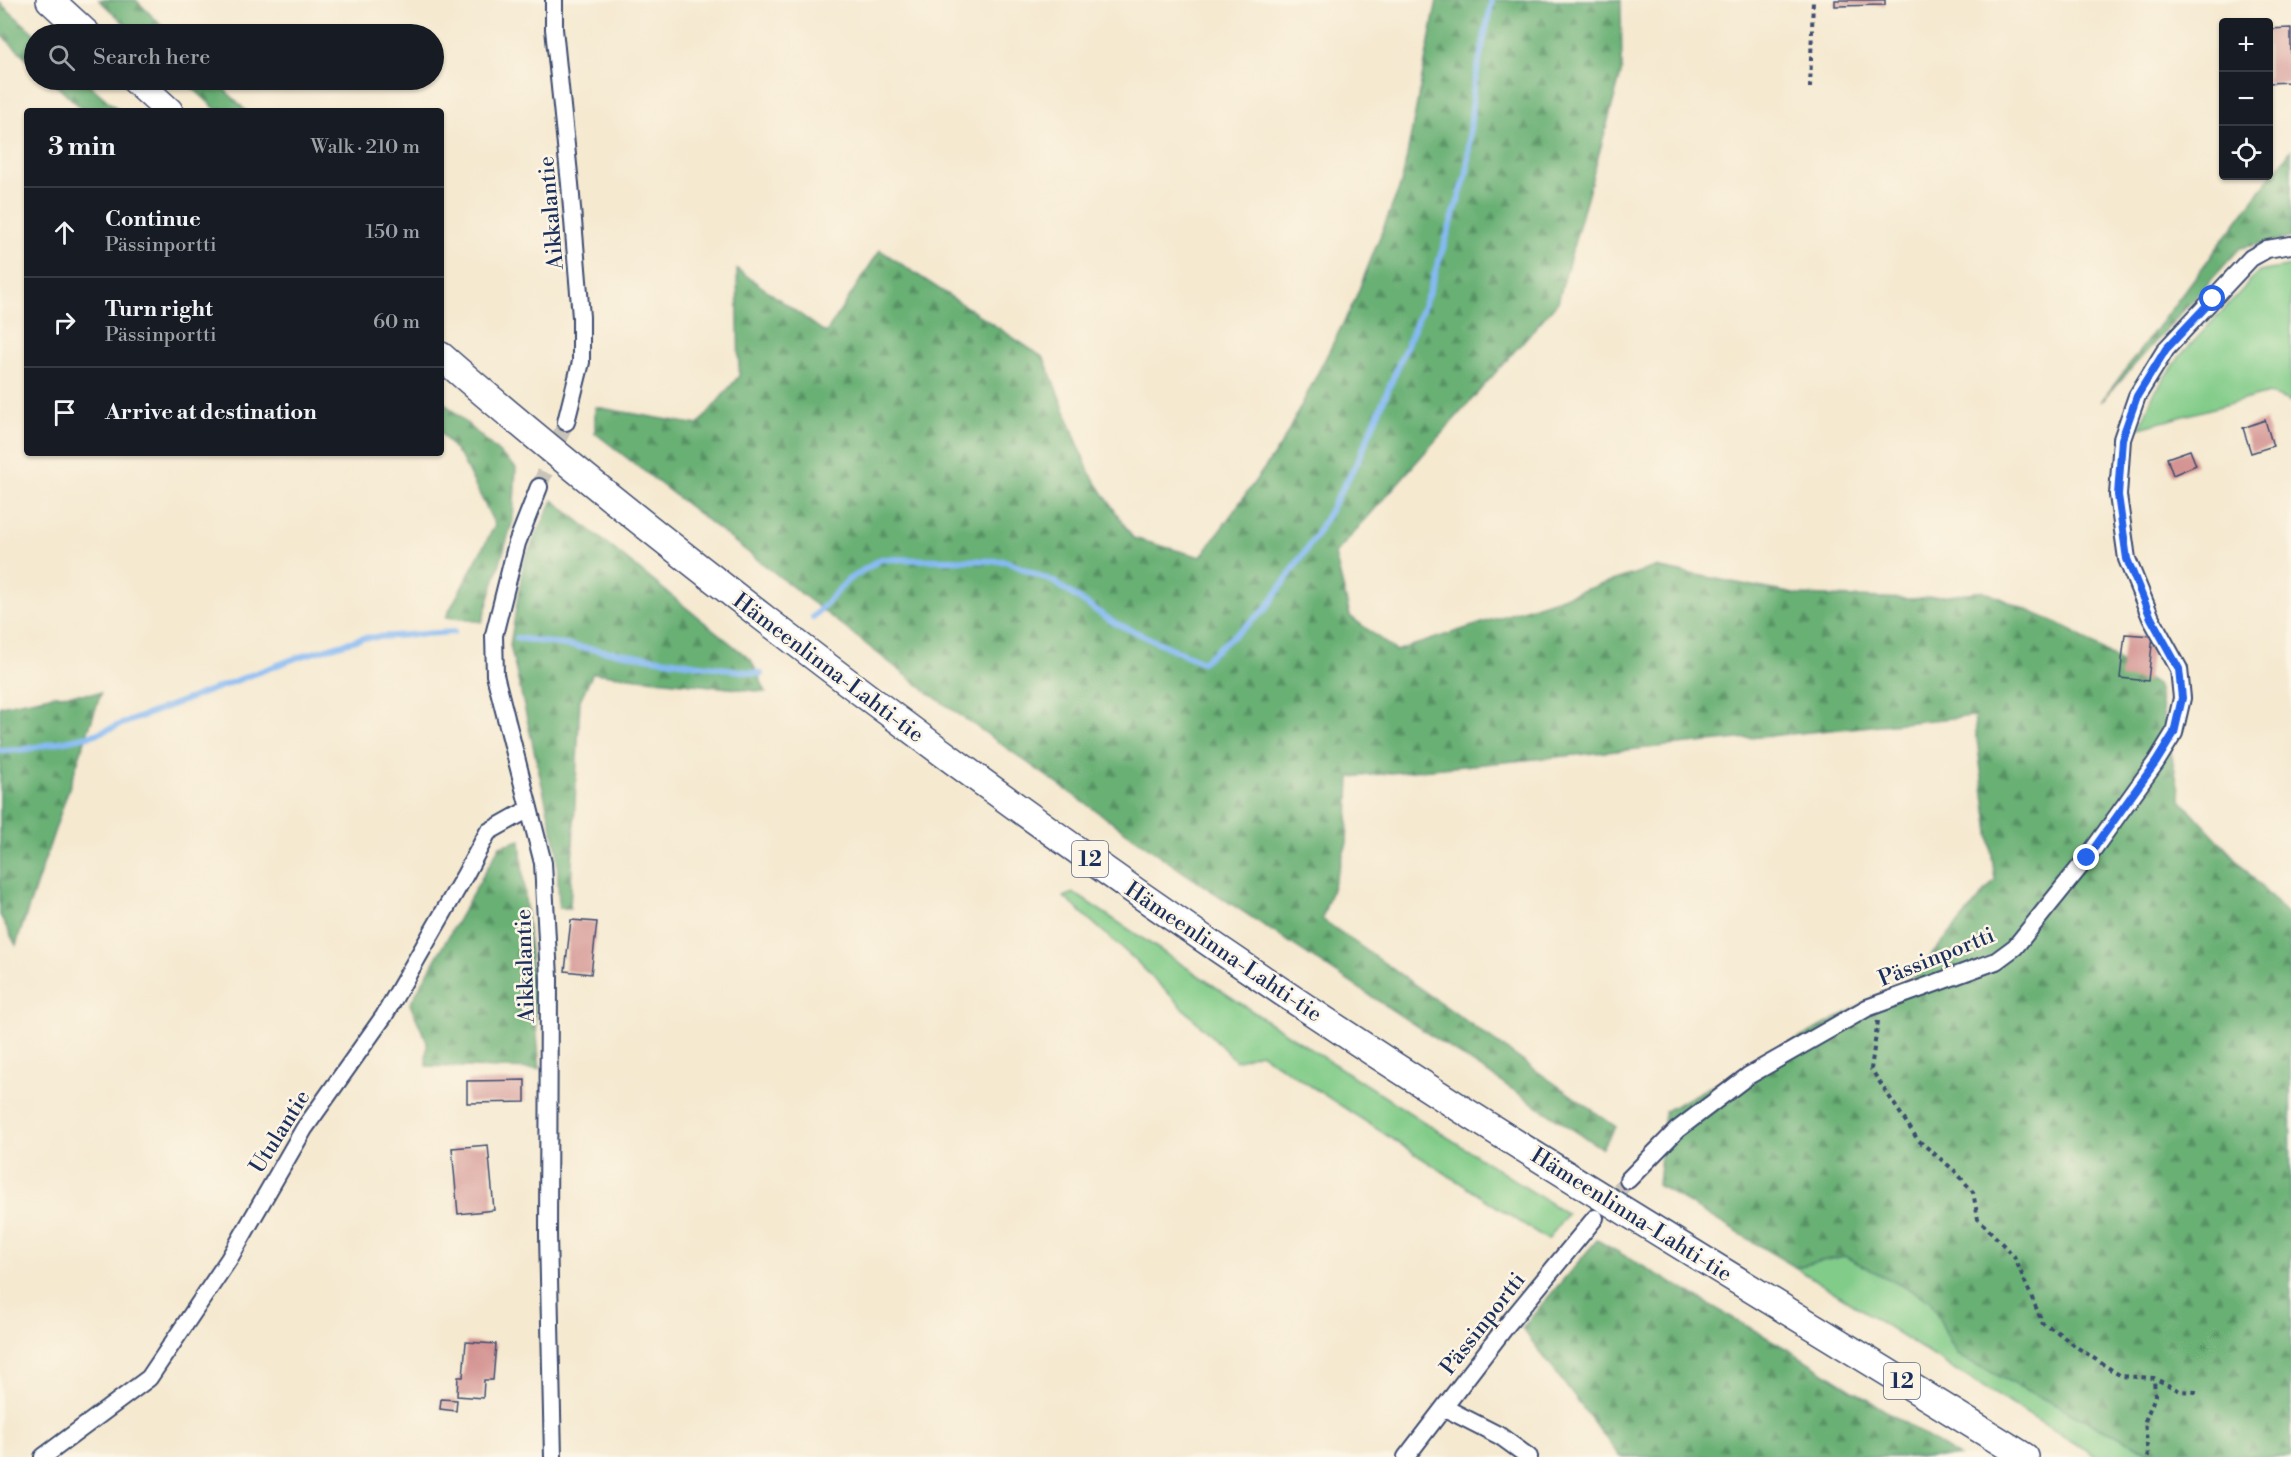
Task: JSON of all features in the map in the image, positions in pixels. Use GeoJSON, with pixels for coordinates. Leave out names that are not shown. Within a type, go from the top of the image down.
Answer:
{"type":"FeatureCollection","features":[{"type":"Feature","properties":{"kind":"highway"},"geometry":{"type":"LineString","coordinates":[[50,0],[76,24]]}},
{"type":"Feature","properties":{"kind":"highway"},"geometry":{"type":"LineString","coordinates":[[146,90],[166,108]]}},
{"type":"Feature","properties":{"kind":"highway","name":"Hämeenlinna-Lahti-tie"},"geometry":{"type":"LineString","coordinates":[[444,359],[503,411],[642,524],[814,657],[1125,884],[1454,1104],[2025,1457]]}},
{"type":"Feature","properties":{"kind":"street","name":"Aikkalantie"},"geometry":{"type":"LineString","coordinates":[[554,0],[554,28],[581,317],[580,362],[566,422]]}},
{"type":"Feature","properties":{"kind":"street","name":"Pässinportti"},"geometry":{"type":"LineString","coordinates":[[1628,1180],[1677,1130],[1748,1076],[1830,1028],[1880,1003],[1996,961],[2015,948],[2087,858],[2156,762],[2174,733],[2182,698],[2179,669],[2151,618],[2127,559],[2118,495],[2122,439],[2137,396],[2166,349],[2251,258],[2267,249],[2291,245]]}},
{"type":"Feature","properties":{"kind":"street","name":"Aikkalantie"},"geometry":{"type":"LineString","coordinates":[[539,487],[517,543],[494,634],[495,675],[543,863],[549,978],[548,1234],[553,1457]]}},
{"type":"Feature","properties":{"kind":"street","name":"Utulantie"},"geometry":{"type":"LineString","coordinates":[[43,1457],[148,1378],[229,1258],[304,1129],[384,1016],[488,832],[529,809]]}},
{"type":"Feature","properties":{"kind":"street","name":"Pässinportti"},"geometry":{"type":"LineString","coordinates":[[1406,1457],[1507,1325],[1595,1218]]}},
{"type":"Feature","properties":{"kind":"street"},"geometry":{"type":"LineString","coordinates":[[1445,1408],[1500,1436],[1529,1457]]}},
{"type":"Feature","properties":{"kind":"path"},"geometry":{"type":"LineString","coordinates":[[1810,88],[1813,0]]}},
{"type":"Feature","properties":{"kind":"path"},"geometry":{"type":"LineString","coordinates":[[1880,1003],[1871,1069],[1918,1140],[1955,1171],[1973,1192],[1978,1219],[2014,1256],[2043,1324],[2121,1376],[2154,1378],[2180,1391],[2199,1392]]}},
{"type":"Feature","properties":{"kind":"path"},"geometry":{"type":"LineString","coordinates":[[2148,1457],[2145,1421],[2155,1396],[2154,1378]]}},
{"type":"Feature","properties":{"kind":"green space"},"geometry":{"type":"Polygon","coordinates":[[[99,0],[136,0],[160,24],[125,24],[99,0]]]}},
{"type":"Feature","properties":{"kind":"green space"},"geometry":{"type":"Polygon","coordinates":[[[1437,0],[1621,0],[1622,70],[1558,302],[1335,554],[1350,616],[1396,651],[1655,567],[1799,595],[1912,599],[1984,591],[2066,627],[2157,685],[2181,800],[2290,918],[2291,1457],[2159,1457],[1957,1355],[1930,1300],[1844,1256],[1795,1267],[1658,1185],[1665,1111],[1913,977],[1995,880],[1974,716],[1350,777],[1347,843],[1322,919],[1616,1127],[1601,1148],[1180,870],[930,694],[595,433],[595,407],[698,425],[739,376],[737,269],[826,333],[880,250],[1044,358],[1089,472],[1133,538],[1201,557],[1281,445],[1354,302],[1402,181],[1437,0]]]}},
{"type":"Feature","properties":{"kind":"green space"},"geometry":{"type":"Polygon","coordinates":[[[0,3],[24,24],[24,56],[0,34],[0,3]]]}},
{"type":"Feature","properties":{"kind":"green space"},"geometry":{"type":"Polygon","coordinates":[[[61,90],[95,90],[116,108],[82,108],[61,90]]]}},
{"type":"Feature","properties":{"kind":"green space"},"geometry":{"type":"Polygon","coordinates":[[[195,90],[225,90],[243,108],[215,108],[195,90]]]}},
{"type":"Feature","properties":{"kind":"green space"},"geometry":{"type":"Polygon","coordinates":[[[2291,150],[2291,238],[2240,248],[2101,402],[2268,180],[2273,180],[2273,174],[2291,150]]]}},
{"type":"Feature","properties":{"kind":"green space"},"geometry":{"type":"Polygon","coordinates":[[[2291,266],[2291,402],[2269,393],[2140,428],[2153,395],[2181,355],[2259,272],[2291,266]]]}},
{"type":"Feature","properties":{"kind":"green space"},"geometry":{"type":"Polygon","coordinates":[[[444,403],[516,468],[513,520],[482,622],[446,617],[495,525],[462,459],[444,437],[444,403]]]}},
{"type":"Feature","properties":{"kind":"green space"},"geometry":{"type":"Polygon","coordinates":[[[553,500],[751,660],[766,692],[593,673],[580,700],[570,908],[559,908],[557,850],[510,645],[524,561],[553,500]]]}},
{"type":"Feature","properties":{"kind":"green space"},"geometry":{"type":"Polygon","coordinates":[[[101,693],[16,945],[0,915],[0,706],[55,695],[101,693]]]}},
{"type":"Feature","properties":{"kind":"green space"},"geometry":{"type":"Polygon","coordinates":[[[520,840],[540,1069],[426,1066],[427,1042],[410,1004],[500,846],[520,840]]]}},
{"type":"Feature","properties":{"kind":"green space"},"geometry":{"type":"Polygon","coordinates":[[[1074,893],[1261,1017],[1567,1214],[1548,1240],[1260,1053],[1236,1061],[1134,959],[1064,897],[1074,893]]]}},
{"type":"Feature","properties":{"kind":"green space"},"geometry":{"type":"Polygon","coordinates":[[[1597,1240],[1794,1353],[1959,1457],[1620,1457],[1522,1328],[1597,1240]]]}},
{"type":"Feature","properties":{"kind":"green space"},"geometry":{"type":"Polygon","coordinates":[[[1844,1256],[1930,1300],[1957,1355],[2159,1457],[2097,1457],[1795,1267],[1844,1256]]]}},
{"type":"Feature","properties":{"kind":"building"},"geometry":{"type":"Polygon","coordinates":[[[1835,0],[1885,0],[1885,5],[1835,6],[1835,0]]]}},
{"type":"Feature","properties":{"kind":"building"},"geometry":{"type":"Polygon","coordinates":[[[2291,28],[2291,82],[2273,83],[2273,29],[2291,28]]]}},
{"type":"Feature","properties":{"kind":"building"},"geometry":{"type":"Polygon","coordinates":[[[2265,420],[2273,446],[2251,453],[2243,428],[2265,420]]]}},
{"type":"Feature","properties":{"kind":"building"},"geometry":{"type":"Polygon","coordinates":[[[2190,450],[2196,465],[2173,475],[2167,458],[2190,450]]]}},
{"type":"Feature","properties":{"kind":"building"},"geometry":{"type":"Polygon","coordinates":[[[2125,634],[2153,636],[2148,681],[2120,678],[2125,634]]]}},
{"type":"Feature","properties":{"kind":"building"},"geometry":{"type":"Polygon","coordinates":[[[571,920],[597,922],[591,974],[565,971],[571,920]]]}},
{"type":"Feature","properties":{"kind":"building"},"geometry":{"type":"Polygon","coordinates":[[[525,1080],[525,1102],[467,1103],[467,1081],[525,1080]]]}},
{"type":"Feature","properties":{"kind":"building"},"geometry":{"type":"Polygon","coordinates":[[[488,1145],[494,1210],[458,1214],[452,1148],[488,1145]]]}},
{"type":"Feature","properties":{"kind":"building"},"geometry":{"type":"Polygon","coordinates":[[[466,1342],[496,1344],[493,1380],[484,1380],[483,1398],[457,1396],[458,1377],[463,1377],[466,1342]]]}},
{"type":"Feature","properties":{"kind":"building"},"geometry":{"type":"Polygon","coordinates":[[[441,1399],[457,1400],[456,1411],[440,1409],[441,1399]]]}},
{"type":"Feature","properties":{"kind":"waterway"},"geometry":{"type":"LineString","coordinates":[[813,617],[848,580],[881,559],[1005,561],[1054,582],[1113,622],[1202,662],[1265,610],[1315,537],[1358,461],[1428,295],[1467,173],[1473,91],[1492,0]]}},
{"type":"Feature","properties":{"kind":"waterway"},"geometry":{"type":"LineString","coordinates":[[0,751],[22,750],[93,735],[296,658],[363,638],[454,632]]}},
{"type":"Feature","properties":{"kind":"waterway"},"geometry":{"type":"LineString","coordinates":[[517,638],[761,674]]}},
{"type":"Feature","properties":{"kind":"tunnel"},"geometry":{"type":"LineString","coordinates":[[539,487],[566,422]]}},
{"type":"Feature","properties":{"kind":"tunnel"},"geometry":{"type":"LineString","coordinates":[[1603,1208],[1628,1180]]}},
{"type":"Feature","properties":{"kind":"route"},"geometry":{"type":"LineString","coordinates":[[2087,858],[2174,733],[2182,698],[2179,669],[2151,618],[2127,559],[2118,495],[2122,439],[2137,396],[2166,349],[2213,299]]}}]}
